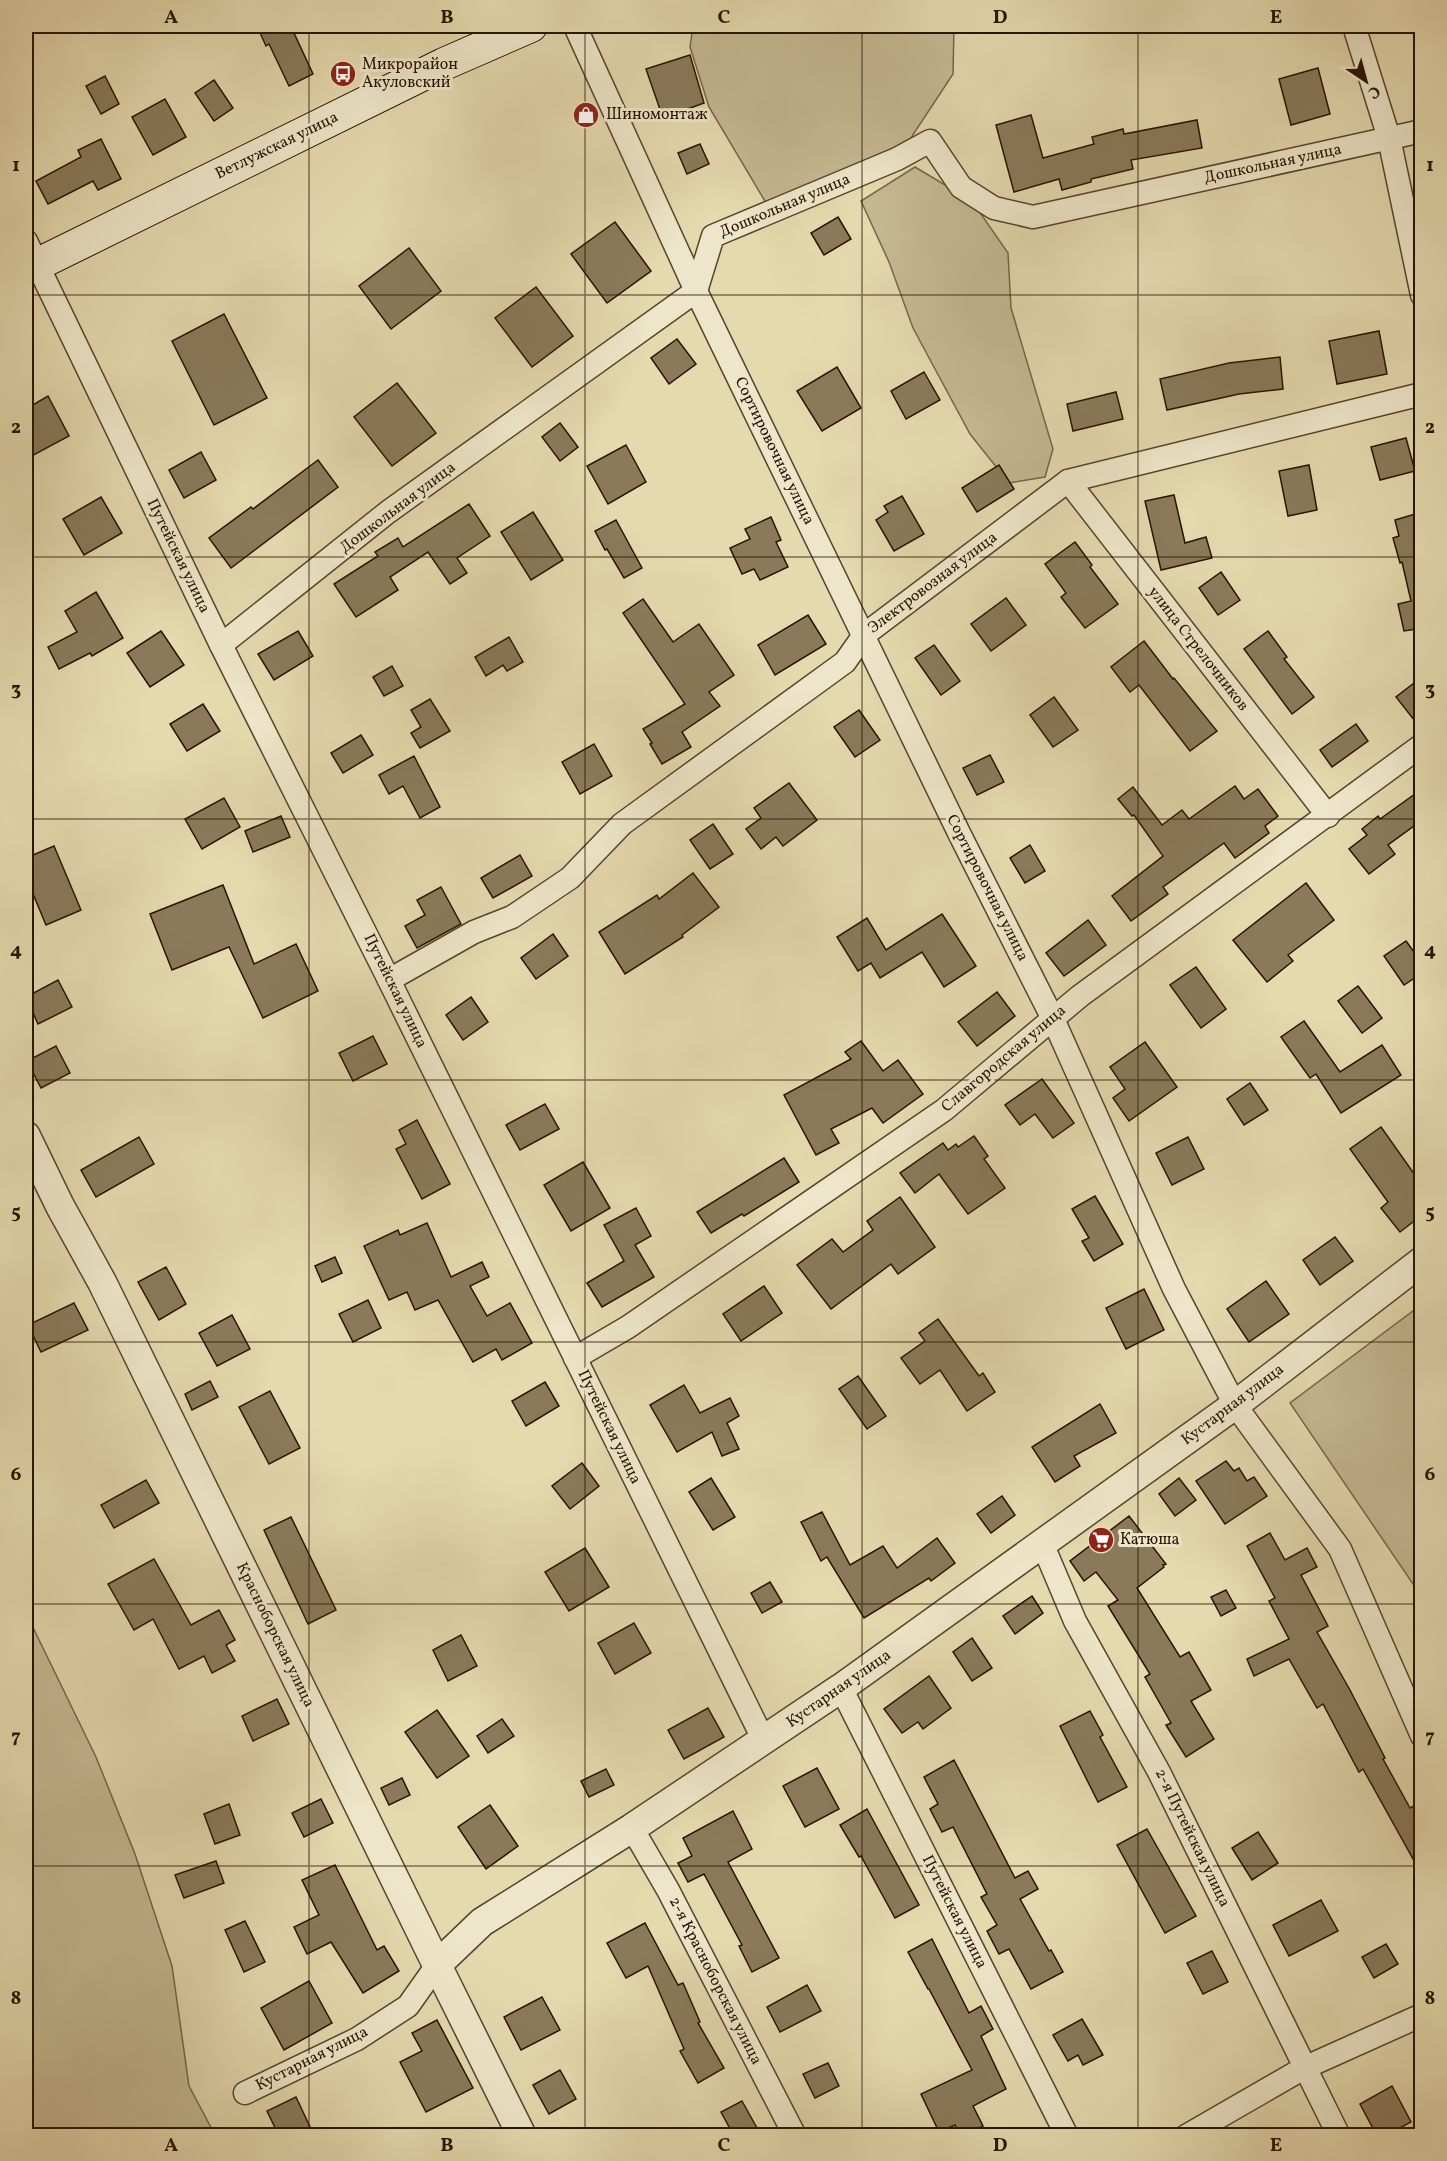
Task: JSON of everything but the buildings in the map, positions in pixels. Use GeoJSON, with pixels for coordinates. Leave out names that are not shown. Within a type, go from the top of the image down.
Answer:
{"type":"FeatureCollection","features":[{"type":"Feature","properties":{"kind":"main road","name":"Ветлужская улица"},"geometry":{"type":"LineString","coordinates":[[29,259],[444,63],[531,26]]}},
{"type":"Feature","properties":{"kind":"street","name":"Сортировочная улица"},"geometry":{"type":"LineString","coordinates":[[575,26],[696,291],[960,835],[1053,1019],[1174,1289],[1234,1405],[1340,1549],[1422,1736]]}},
{"type":"Feature","properties":{"kind":"street"},"geometry":{"type":"LineString","coordinates":[[1354,26],[1389,138],[1422,295]]}},
{"type":"Feature","properties":{"kind":"street","name":"Дошкольная улица"},"geometry":{"type":"LineString","coordinates":[[221,645],[388,512],[696,291],[713,236],[897,159],[930,141],[962,187],[994,208],[1033,217],[1422,131]]}},
{"type":"Feature","properties":{"kind":"street","name":"Путейская улица"},"geometry":{"type":"LineString","coordinates":[[29,259],[389,980],[764,1742]]}},
{"type":"Feature","properties":{"kind":"street","name":"Электровозная улица"},"geometry":{"type":"LineString","coordinates":[[389,980],[474,932],[512,917],[570,878],[622,824],[845,662],[864,635],[1068,481],[1422,394]]}},
{"type":"Feature","properties":{"kind":"street","name":"улица Стрелочников"},"geometry":{"type":"LineString","coordinates":[[1068,481],[1328,816]]}},
{"type":"Feature","properties":{"kind":"street","name":"Славгородская улица"},"geometry":{"type":"LineString","coordinates":[[575,1358],[628,1327],[944,1110],[1080,996],[1422,745]]}},
{"type":"Feature","properties":{"kind":"street","name":"Красноборская улица"},"geometry":{"type":"LineString","coordinates":[[26,1136],[60,1206],[107,1292],[522,2136]]}},
{"type":"Feature","properties":{"kind":"street","name":"Кустарная улица"},"geometry":{"type":"LineString","coordinates":[[246,2093],[357,2039],[408,2006],[437,1965],[482,1922],[764,1742],[841,1688],[1234,1405],[1422,1262]]}},
{"type":"Feature","properties":{"kind":"street","name":"2-я Путейская улица"},"geometry":{"type":"LineString","coordinates":[[1042,1543],[1075,1621],[1160,1772],[1339,2136]]}},
{"type":"Feature","properties":{"kind":"street","name":"Путейская улица"},"geometry":{"type":"LineString","coordinates":[[841,1688],[1067,2136]]}},
{"type":"Feature","properties":{"kind":"street","name":"2-я Красноборская улица"},"geometry":{"type":"LineString","coordinates":[[632,1828],[668,1890],[795,2136]]}},
{"type":"Feature","properties":{"kind":"street"},"geometry":{"type":"LineString","coordinates":[[1186,2136],[1304,2068],[1422,2015]]}},
{"type":"Feature","properties":{"kind":"shaded area"},"geometry":{"type":"Polygon","coordinates":[[[693,26],[954,26],[953,74],[903,150],[772,213],[709,107],[690,47],[693,26]]]}},
{"type":"Feature","properties":{"kind":"shaded area"},"geometry":{"type":"Polygon","coordinates":[[[915,167],[972,201],[1008,253],[1011,308],[1053,449],[1045,477],[1009,483],[970,434],[913,328],[889,262],[861,201],[915,167]]]}},
{"type":"Feature","properties":{"kind":"shaded area"},"geometry":{"type":"Polygon","coordinates":[[[1421,1305],[1422,1577],[1413,1584],[1290,1403],[1421,1305]]]}},
{"type":"Feature","properties":{"kind":"shaded area"},"geometry":{"type":"Polygon","coordinates":[[[26,1613],[96,1757],[135,1854],[172,1966],[189,2086],[215,2135],[26,2135],[26,1613]]]}},
{"type":"Feature","properties":{"kind":"place","name":"Микрорайон Акуловский"},"geometry":{"type":"Point","coordinates":[343,74]}},
{"type":"Feature","properties":{"kind":"place","name":"Шиномонтаж"},"geometry":{"type":"Point","coordinates":[586,115]}},
{"type":"Feature","properties":{"kind":"place","name":"Катюша"},"geometry":{"type":"Point","coordinates":[1101,1540]}}]}
